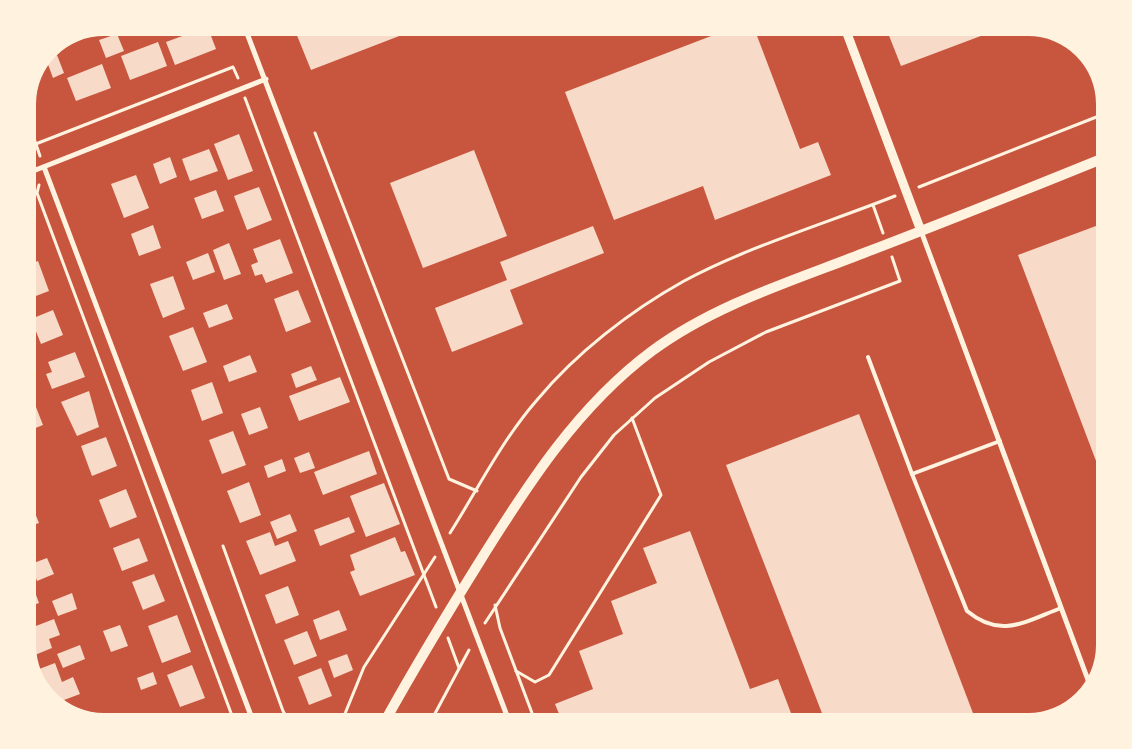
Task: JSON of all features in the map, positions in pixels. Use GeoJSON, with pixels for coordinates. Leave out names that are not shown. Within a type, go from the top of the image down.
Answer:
{"type":"FeatureCollection","features":[{"type":"Feature","properties":{"kind":"main road"},"geometry":{"type":"LineString","coordinates":[[390,713],[461,592],[510,514],[562,440],[594,402],[640,360],[686,329],[750,298],[1096,161]]}},
{"type":"Feature","properties":{"kind":"street"},"geometry":{"type":"LineString","coordinates":[[248,36],[506,713]]}},
{"type":"Feature","properties":{"kind":"street"},"geometry":{"type":"LineString","coordinates":[[848,36],[1087,678]]}},
{"type":"Feature","properties":{"kind":"street"},"geometry":{"type":"LineString","coordinates":[[36,170],[266,79]]}},
{"type":"Feature","properties":{"kind":"street"},"geometry":{"type":"LineString","coordinates":[[44,167],[251,713]]}},
{"type":"Feature","properties":{"kind":"lane"},"geometry":{"type":"LineString","coordinates":[[868,357],[967,611],[979,621],[992,627],[1005,628],[1060,608]]}},
{"type":"Feature","properties":{"kind":"lane"},"geometry":{"type":"LineString","coordinates":[[912,474],[1000,441]]}},
{"type":"Feature","properties":{"kind":"path"},"geometry":{"type":"LineString","coordinates":[[36,144],[233,67]]}},
{"type":"Feature","properties":{"kind":"path"},"geometry":{"type":"LineString","coordinates":[[250,111],[424,574],[364,667],[346,713]]}},
{"type":"Feature","properties":{"kind":"path"},"geometry":{"type":"LineString","coordinates":[[459,519],[505,442],[536,400],[566,368],[652,301],[684,281],[742,255],[1096,117]]}},
{"type":"Feature","properties":{"kind":"path"},"geometry":{"type":"LineString","coordinates":[[315,133],[448,479],[477,491]]}},
{"type":"Feature","properties":{"kind":"path"},"geometry":{"type":"LineString","coordinates":[[44,167],[37,193],[231,713]]}},
{"type":"Feature","properties":{"kind":"path"},"geometry":{"type":"LineString","coordinates":[[532,713],[500,628],[495,604],[582,477],[614,435],[655,398],[709,362],[766,332],[900,281]]}},
{"type":"Feature","properties":{"kind":"path"},"geometry":{"type":"LineString","coordinates":[[516,671],[535,682],[549,675],[661,495],[632,418]]}},
{"type":"Feature","properties":{"kind":"path"},"geometry":{"type":"LineString","coordinates":[[223,546],[285,713]]}},
{"type":"Feature","properties":{"kind":"path"},"geometry":{"type":"LineString","coordinates":[[436,713],[459,668]]}},
{"type":"Feature","properties":{"kind":"building"},"geometry":{"type":"Polygon","coordinates":[[[118,36],[124,51],[106,58],[99,40],[118,36]]]}},
{"type":"Feature","properties":{"kind":"building"},"geometry":{"type":"Polygon","coordinates":[[[182,36],[211,36],[216,49],[175,65],[166,42],[182,36]]]}},
{"type":"Feature","properties":{"kind":"building"},"geometry":{"type":"Polygon","coordinates":[[[297,36],[399,36],[311,70],[297,36]]]}},
{"type":"Feature","properties":{"kind":"building"},"geometry":{"type":"Polygon","coordinates":[[[711,36],[757,36],[800,149],[818,142],[831,175],[715,220],[703,186],[614,220],[565,92],[711,36]]]}},
{"type":"Feature","properties":{"kind":"building"},"geometry":{"type":"Polygon","coordinates":[[[889,36],[981,36],[901,66],[889,36]]]}},
{"type":"Feature","properties":{"kind":"building"},"geometry":{"type":"Polygon","coordinates":[[[158,42],[167,66],[130,80],[121,56],[158,42]]]}},
{"type":"Feature","properties":{"kind":"building"},"geometry":{"type":"Polygon","coordinates":[[[57,55],[64,73],[53,78],[48,66],[57,55]]]}},
{"type":"Feature","properties":{"kind":"building"},"geometry":{"type":"Polygon","coordinates":[[[102,64],[111,88],[76,101],[67,78],[102,64]]]}},
{"type":"Feature","properties":{"kind":"building"},"geometry":{"type":"Polygon","coordinates":[[[239,134],[253,171],[228,180],[214,144],[239,134]]]}},
{"type":"Feature","properties":{"kind":"building"},"geometry":{"type":"Polygon","coordinates":[[[209,149],[218,171],[190,181],[182,159],[209,149]]]}},
{"type":"Feature","properties":{"kind":"building"},"geometry":{"type":"Polygon","coordinates":[[[474,150],[507,236],[423,268],[390,183],[474,150]]]}},
{"type":"Feature","properties":{"kind":"building"},"geometry":{"type":"Polygon","coordinates":[[[170,157],[177,177],[160,184],[153,164],[170,157]]]}},
{"type":"Feature","properties":{"kind":"building"},"geometry":{"type":"Polygon","coordinates":[[[136,175],[149,208],[124,218],[111,184],[136,175]]]}},
{"type":"Feature","properties":{"kind":"building"},"geometry":{"type":"Polygon","coordinates":[[[259,187],[272,220],[247,230],[234,196],[259,187]]]}},
{"type":"Feature","properties":{"kind":"building"},"geometry":{"type":"Polygon","coordinates":[[[216,190],[224,211],[202,219],[194,198],[216,190]]]}},
{"type":"Feature","properties":{"kind":"building"},"geometry":{"type":"Polygon","coordinates":[[[153,225],[161,248],[139,256],[131,234],[153,225]]]}},
{"type":"Feature","properties":{"kind":"building"},"geometry":{"type":"Polygon","coordinates":[[[593,226],[604,253],[510,290],[523,324],[452,352],[435,308],[507,280],[500,262],[593,226]]]}},
{"type":"Feature","properties":{"kind":"building"},"geometry":{"type":"Polygon","coordinates":[[[1096,226],[1096,461],[1018,255],[1096,226]]]}},
{"type":"Feature","properties":{"kind":"building"},"geometry":{"type":"Polygon","coordinates":[[[280,239],[293,273],[266,283],[262,274],[255,276],[251,265],[258,262],[253,249],[280,239]]]}},
{"type":"Feature","properties":{"kind":"building"},"geometry":{"type":"Polygon","coordinates":[[[229,243],[241,274],[224,280],[213,250],[229,243]]]}},
{"type":"Feature","properties":{"kind":"building"},"geometry":{"type":"Polygon","coordinates":[[[208,253],[215,272],[193,280],[186,262],[208,253]]]}},
{"type":"Feature","properties":{"kind":"building"},"geometry":{"type":"Polygon","coordinates":[[[38,261],[49,291],[36,296],[36,262],[38,261]]]}},
{"type":"Feature","properties":{"kind":"building"},"geometry":{"type":"Polygon","coordinates":[[[173,276],[185,309],[163,318],[150,284],[173,276]]]}},
{"type":"Feature","properties":{"kind":"building"},"geometry":{"type":"Polygon","coordinates":[[[298,290],[311,322],[286,332],[274,299],[298,290]]]}},
{"type":"Feature","properties":{"kind":"building"},"geometry":{"type":"Polygon","coordinates":[[[227,304],[233,319],[209,328],[203,313],[227,304]]]}},
{"type":"Feature","properties":{"kind":"building"},"geometry":{"type":"Polygon","coordinates":[[[53,310],[63,335],[41,344],[36,332],[36,317],[53,310]]]}},
{"type":"Feature","properties":{"kind":"building"},"geometry":{"type":"Polygon","coordinates":[[[193,327],[207,362],[183,371],[169,336],[193,327]]]}},
{"type":"Feature","properties":{"kind":"building"},"geometry":{"type":"Polygon","coordinates":[[[75,352],[85,377],[52,389],[46,374],[52,372],[48,362],[75,352]]]}},
{"type":"Feature","properties":{"kind":"building"},"geometry":{"type":"Polygon","coordinates":[[[250,355],[257,372],[229,382],[223,366],[250,355]]]}},
{"type":"Feature","properties":{"kind":"building"},"geometry":{"type":"Polygon","coordinates":[[[311,366],[317,380],[296,388],[291,374],[311,366]]]}},
{"type":"Feature","properties":{"kind":"building"},"geometry":{"type":"Polygon","coordinates":[[[340,377],[350,402],[299,421],[289,396],[340,377]]]}},
{"type":"Feature","properties":{"kind":"building"},"geometry":{"type":"Polygon","coordinates":[[[212,382],[223,413],[202,421],[191,390],[212,382]]]}},
{"type":"Feature","properties":{"kind":"building"},"geometry":{"type":"Polygon","coordinates":[[[89,391],[99,427],[77,436],[61,402],[89,391]]]}},
{"type":"Feature","properties":{"kind":"building"},"geometry":{"type":"Polygon","coordinates":[[[36,407],[43,425],[36,428],[36,407]]]}},
{"type":"Feature","properties":{"kind":"building"},"geometry":{"type":"Polygon","coordinates":[[[260,407],[268,428],[249,435],[241,414],[260,407]]]}},
{"type":"Feature","properties":{"kind":"building"},"geometry":{"type":"Polygon","coordinates":[[[859,414],[973,713],[822,713],[726,465],[859,414]]]}},
{"type":"Feature","properties":{"kind":"building"},"geometry":{"type":"Polygon","coordinates":[[[233,431],[246,465],[222,474],[209,440],[233,431]]]}},
{"type":"Feature","properties":{"kind":"building"},"geometry":{"type":"Polygon","coordinates":[[[106,437],[117,466],[92,476],[81,446],[106,437]]]}},
{"type":"Feature","properties":{"kind":"building"},"geometry":{"type":"Polygon","coordinates":[[[369,451],[377,474],[323,495],[314,472],[369,451]]]}},
{"type":"Feature","properties":{"kind":"building"},"geometry":{"type":"Polygon","coordinates":[[[309,452],[315,468],[300,473],[294,458],[309,452]]]}},
{"type":"Feature","properties":{"kind":"building"},"geometry":{"type":"Polygon","coordinates":[[[282,459],[286,471],[268,478],[264,466],[282,459]]]}},
{"type":"Feature","properties":{"kind":"building"},"geometry":{"type":"Polygon","coordinates":[[[249,482],[261,515],[240,523],[227,491],[249,482]]]}},
{"type":"Feature","properties":{"kind":"building"},"geometry":{"type":"Polygon","coordinates":[[[384,483],[400,524],[366,537],[350,496],[384,483]]]}},
{"type":"Feature","properties":{"kind":"building"},"geometry":{"type":"Polygon","coordinates":[[[126,489],[137,517],[110,528],[99,500],[126,489]]]}},
{"type":"Feature","properties":{"kind":"building"},"geometry":{"type":"Polygon","coordinates":[[[290,514],[297,531],[277,539],[270,522],[290,514]]]}},
{"type":"Feature","properties":{"kind":"building"},"geometry":{"type":"Polygon","coordinates":[[[349,517],[355,532],[320,546],[314,530],[349,517]]]}},
{"type":"Feature","properties":{"kind":"building"},"geometry":{"type":"Polygon","coordinates":[[[690,531],[750,689],[778,679],[791,713],[559,713],[555,704],[593,689],[579,651],[623,634],[611,601],[657,583],[643,548],[690,531]]]}},
{"type":"Feature","properties":{"kind":"building"},"geometry":{"type":"Polygon","coordinates":[[[270,532],[275,546],[288,541],[296,561],[260,575],[246,541],[270,532]]]}},
{"type":"Feature","properties":{"kind":"building"},"geometry":{"type":"Polygon","coordinates":[[[395,537],[401,552],[405,551],[415,575],[360,596],[350,572],[355,570],[350,555],[395,537]]]}},
{"type":"Feature","properties":{"kind":"building"},"geometry":{"type":"Polygon","coordinates":[[[139,538],[148,561],[122,571],[113,548],[139,538]]]}},
{"type":"Feature","properties":{"kind":"building"},"geometry":{"type":"Polygon","coordinates":[[[47,558],[54,574],[37,581],[36,562],[47,558]]]}},
{"type":"Feature","properties":{"kind":"building"},"geometry":{"type":"Polygon","coordinates":[[[154,574],[165,601],[143,610],[132,582],[154,574]]]}},
{"type":"Feature","properties":{"kind":"building"},"geometry":{"type":"Polygon","coordinates":[[[288,586],[299,615],[276,624],[265,595],[288,586]]]}},
{"type":"Feature","properties":{"kind":"building"},"geometry":{"type":"Polygon","coordinates":[[[72,593],[77,609],[58,616],[52,601],[72,593]]]}},
{"type":"Feature","properties":{"kind":"building"},"geometry":{"type":"Polygon","coordinates":[[[339,610],[347,630],[320,640],[313,620],[339,610]]]}},
{"type":"Feature","properties":{"kind":"building"},"geometry":{"type":"Polygon","coordinates":[[[177,615],[191,652],[162,663],[148,626],[177,615]]]}},
{"type":"Feature","properties":{"kind":"building"},"geometry":{"type":"Polygon","coordinates":[[[54,619],[60,635],[49,639],[52,648],[37,654],[36,650],[36,626],[54,619]]]}},
{"type":"Feature","properties":{"kind":"building"},"geometry":{"type":"Polygon","coordinates":[[[120,625],[128,646],[111,652],[103,631],[120,625]]]}},
{"type":"Feature","properties":{"kind":"building"},"geometry":{"type":"Polygon","coordinates":[[[307,631],[317,656],[294,665],[284,640],[307,631]]]}},
{"type":"Feature","properties":{"kind":"building"},"geometry":{"type":"Polygon","coordinates":[[[80,645],[85,659],[63,668],[57,654],[80,645]]]}},
{"type":"Feature","properties":{"kind":"building"},"geometry":{"type":"Polygon","coordinates":[[[347,654],[353,670],[334,678],[328,661],[347,654]]]}},
{"type":"Feature","properties":{"kind":"building"},"geometry":{"type":"Polygon","coordinates":[[[55,663],[62,682],[73,677],[80,694],[64,700],[53,690],[41,668],[55,663]]]}},
{"type":"Feature","properties":{"kind":"building"},"geometry":{"type":"Polygon","coordinates":[[[192,665],[205,698],[180,707],[167,675],[192,665]]]}},
{"type":"Feature","properties":{"kind":"building"},"geometry":{"type":"Polygon","coordinates":[[[321,668],[332,696],[309,705],[298,677],[321,668]]]}},
{"type":"Feature","properties":{"kind":"building"},"geometry":{"type":"Polygon","coordinates":[[[153,672],[157,684],[141,690],[137,678],[153,672]]]}}]}
